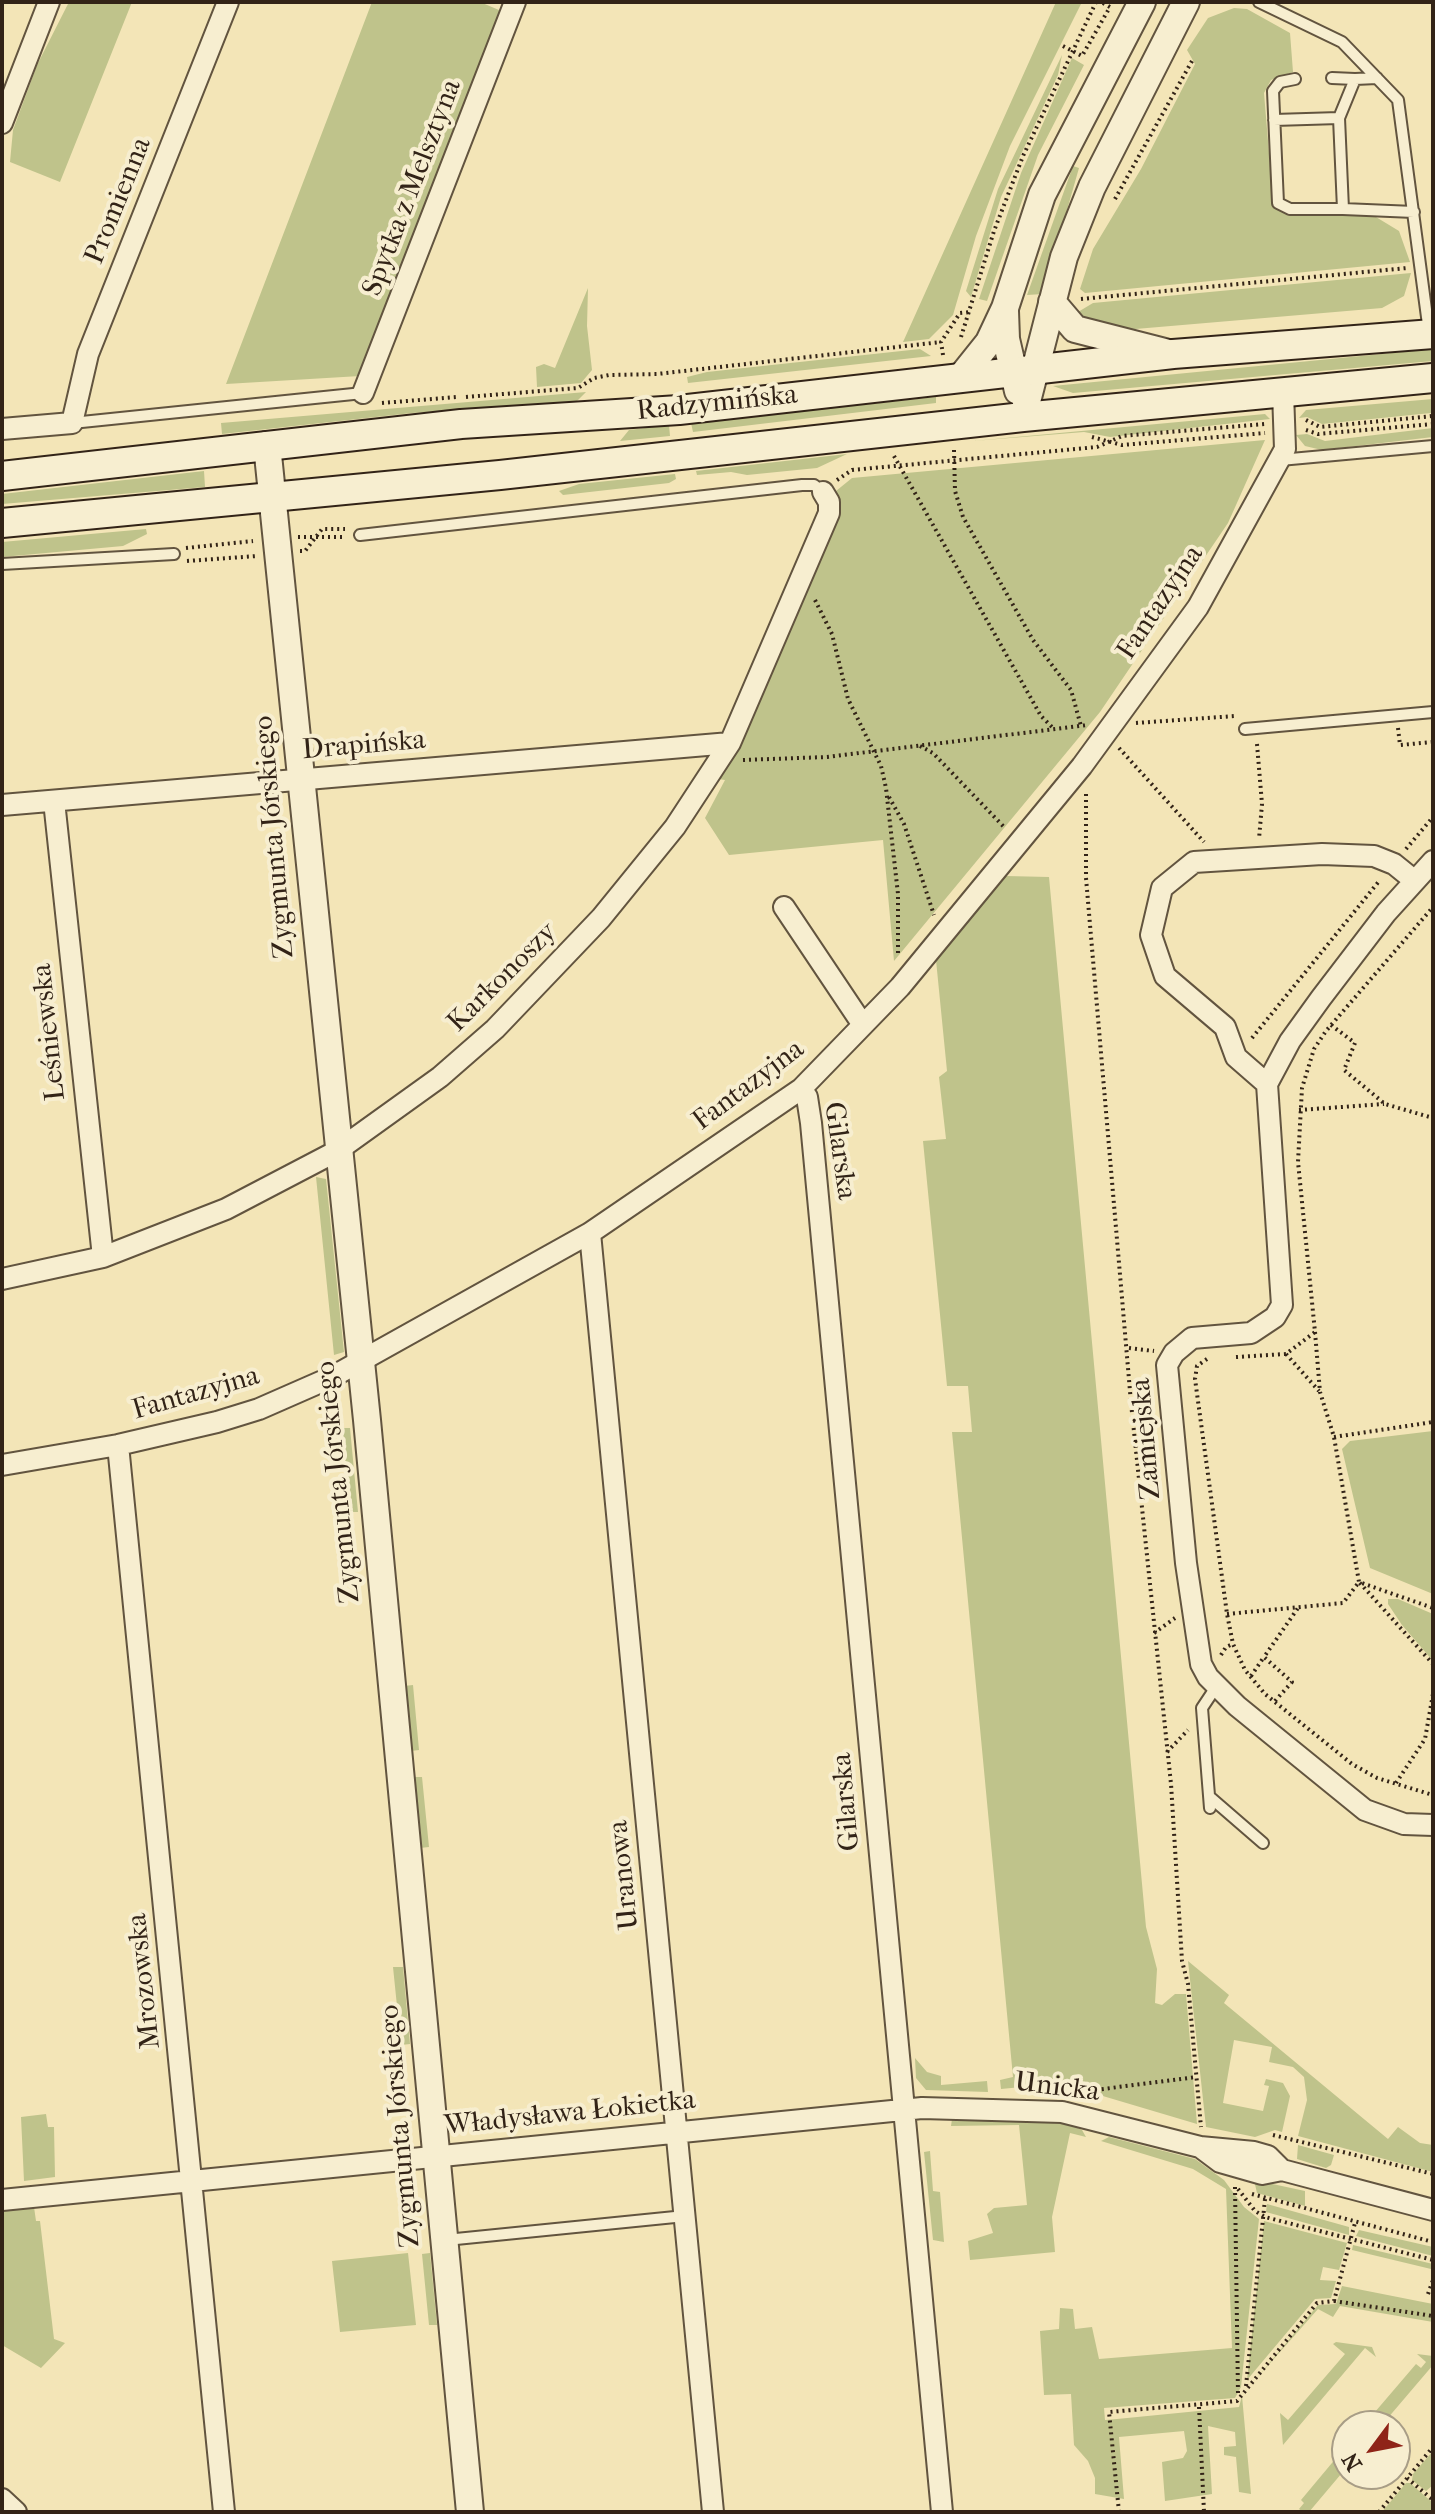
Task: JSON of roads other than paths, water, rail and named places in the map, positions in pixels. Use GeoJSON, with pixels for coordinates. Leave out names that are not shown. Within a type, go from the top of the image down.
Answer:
{"type":"FeatureCollection","features":[{"type":"Feature","properties":{"kind":"main road","name":"Radzymińska"},"geometry":{"type":"LineString","coordinates":[[2,476],[461,424],[679,410],[1173,354],[1431,334]]}},
{"type":"Feature","properties":{"kind":"main road","name":"Radzymińska"},"geometry":{"type":"LineString","coordinates":[[2,523],[1023,417],[1433,378]]}},
{"type":"Feature","properties":{"kind":"street"},"geometry":{"type":"LineString","coordinates":[[2,123],[49,2]]}},
{"type":"Feature","properties":{"kind":"street","name":"Promienna"},"geometry":{"type":"LineString","coordinates":[[72,423],[88,354],[228,2]]}},
{"type":"Feature","properties":{"kind":"street","name":"Spytka z Melsztyna"},"geometry":{"type":"LineString","coordinates":[[368,399],[515,2]]}},
{"type":"Feature","properties":{"kind":"street"},"geometry":{"type":"LineString","coordinates":[[961,377],[989,342],[1005,308],[1042,195],[1142,2]]}},
{"type":"Feature","properties":{"kind":"street"},"geometry":{"type":"LineString","coordinates":[[1023,417],[1026,371],[1052,302],[1064,257],[1092,187],[1186,2]]}},
{"type":"Feature","properties":{"kind":"street"},"geometry":{"type":"LineString","coordinates":[[1052,302],[1075,329],[1173,354]]}},
{"type":"Feature","properties":{"kind":"street"},"geometry":{"type":"LineString","coordinates":[[1005,308],[1006,339],[1026,371]]}},
{"type":"Feature","properties":{"kind":"street","name":"Fantazyjna"},"geometry":{"type":"LineString","coordinates":[[2,1465],[118,1445],[259,1409],[332,1377],[358,1360],[500,1286],[590,1233],[801,1089],[900,987],[1082,766],[1198,607],[1285,449],[1283,392]]}},
{"type":"Feature","properties":{"kind":"street"},"geometry":{"type":"LineString","coordinates":[[2,429],[72,423]]}},
{"type":"Feature","properties":{"kind":"street","name":"Zygmunta Jórskiego"},"geometry":{"type":"LineString","coordinates":[[267,445],[470,2512]]}},
{"type":"Feature","properties":{"kind":"street","name":"Karkonoszy"},"geometry":{"type":"LineString","coordinates":[[2,1279],[103,1257],[226,1209],[337,1151],[440,1077],[541,985],[675,827],[732,752],[829,513],[829,502],[823,492]]}},
{"type":"Feature","properties":{"kind":"street","name":"Drapińska"},"geometry":{"type":"LineString","coordinates":[[2,805],[302,779],[732,752]]}},
{"type":"Feature","properties":{"kind":"street","name":"Leśniewska"},"geometry":{"type":"LineString","coordinates":[[54,801],[103,1257]]}},
{"type":"Feature","properties":{"kind":"street"},"geometry":{"type":"LineString","coordinates":[[1415,881],[1394,864],[1374,856],[1258,857],[1194,862],[1162,888],[1151,935],[1165,976],[1225,1027],[1236,1057],[1267,1084],[1290,1041],[1321,998],[1386,913],[1415,881],[1433,861]]}},
{"type":"Feature","properties":{"kind":"street"},"geometry":{"type":"LineString","coordinates":[[784,907],[863,1025]]}},
{"type":"Feature","properties":{"kind":"street","name":"Zamiejska"},"geometry":{"type":"LineString","coordinates":[[1267,1084],[1282,1305],[1275,1317],[1251,1333],[1192,1338],[1174,1353],[1167,1365],[1186,1563],[1201,1664],[1216,1687],[1365,1810],[1404,1824],[1433,1825]]}},
{"type":"Feature","properties":{"kind":"street","name":"Gilarska"},"geometry":{"type":"LineString","coordinates":[[801,1089],[807,1097],[811,1123],[942,2512]]}},
{"type":"Feature","properties":{"kind":"street","name":"Uranowa"},"geometry":{"type":"LineString","coordinates":[[590,1233],[679,2131],[713,2512]]}},
{"type":"Feature","properties":{"kind":"street","name":"Mrozowska"},"geometry":{"type":"LineString","coordinates":[[118,1445],[224,2512]]}},
{"type":"Feature","properties":{"kind":"street","name":"Władysława Łokietka"},"geometry":{"type":"LineString","coordinates":[[2,2200],[904,2109]]}},
{"type":"Feature","properties":{"kind":"street","name":"Unicka"},"geometry":{"type":"LineString","coordinates":[[904,2109],[1062,2112],[1254,2152],[1268,2156],[1282,2170],[1433,2210]]}},
{"type":"Feature","properties":{"kind":"street"},"geometry":{"type":"LineString","coordinates":[[2,2499],[16,2512]]}},
{"type":"Feature","properties":{"kind":"lane"},"geometry":{"type":"LineString","coordinates":[[1259,2],[1342,42],[1398,100],[1431,334]]}},
{"type":"Feature","properties":{"kind":"lane"},"geometry":{"type":"LineString","coordinates":[[1332,78],[1377,78]]}},
{"type":"Feature","properties":{"kind":"lane"},"geometry":{"type":"LineString","coordinates":[[1295,79],[1280,82],[1273,91],[1278,203],[1290,209],[1414,212]]}},
{"type":"Feature","properties":{"kind":"lane"},"geometry":{"type":"LineString","coordinates":[[1343,209],[1339,118],[1355,79]]}},
{"type":"Feature","properties":{"kind":"lane"},"geometry":{"type":"LineString","coordinates":[[1274,120],[1339,118]]}},
{"type":"Feature","properties":{"kind":"lane"},"geometry":{"type":"LineString","coordinates":[[72,423],[368,399]]}},
{"type":"Feature","properties":{"kind":"lane"},"geometry":{"type":"LineString","coordinates":[[1280,460],[1433,446]]}},
{"type":"Feature","properties":{"kind":"lane"},"geometry":{"type":"LineString","coordinates":[[360,535],[802,485],[814,485],[823,492]]}},
{"type":"Feature","properties":{"kind":"lane"},"geometry":{"type":"LineString","coordinates":[[2,564],[174,554]]}},
{"type":"Feature","properties":{"kind":"lane"},"geometry":{"type":"LineString","coordinates":[[1250,728],[1433,712]]}},
{"type":"Feature","properties":{"kind":"lane"},"geometry":{"type":"LineString","coordinates":[[1216,1687],[1202,1708],[1211,1803],[1263,1843]]}},
{"type":"Feature","properties":{"kind":"lane"},"geometry":{"type":"LineString","coordinates":[[444,2240],[686,2215]]}}]}
